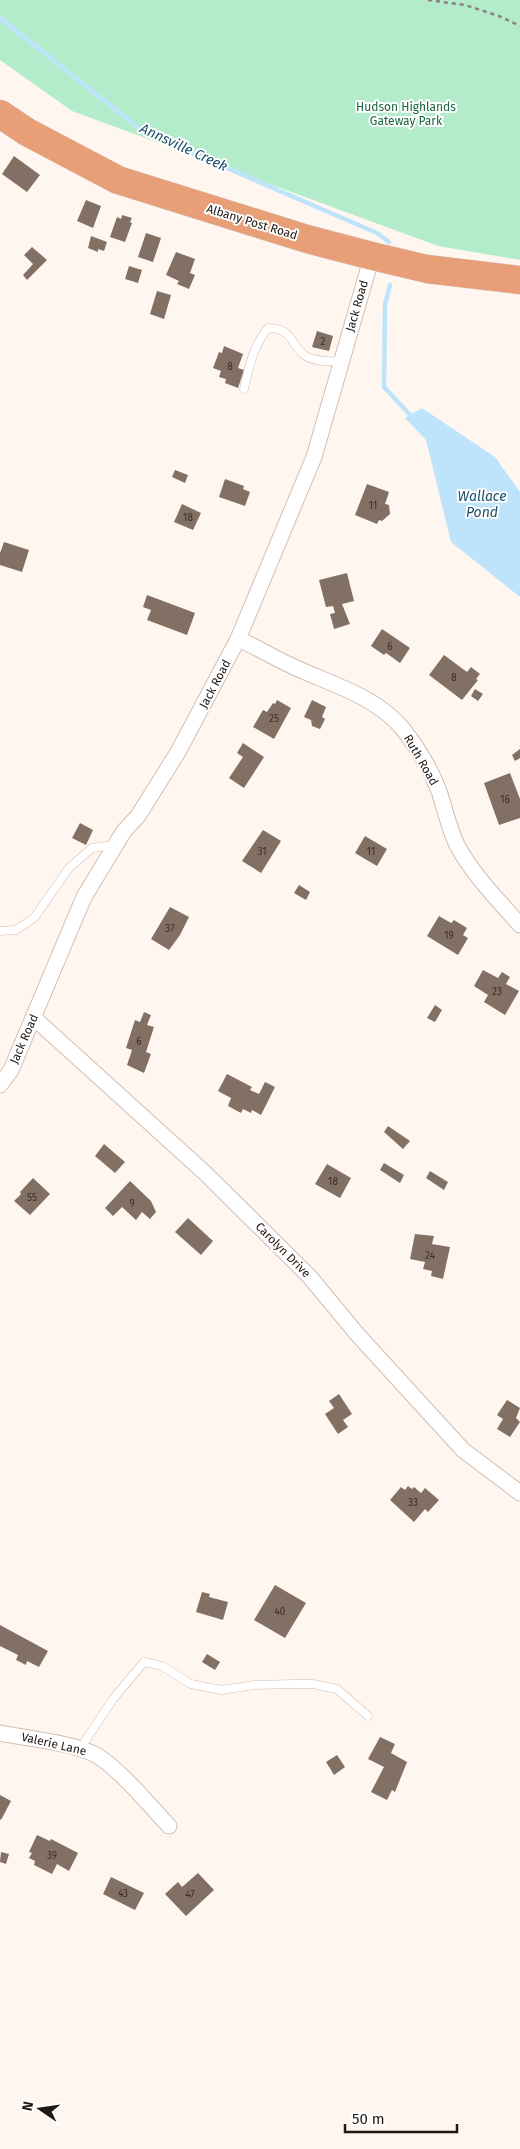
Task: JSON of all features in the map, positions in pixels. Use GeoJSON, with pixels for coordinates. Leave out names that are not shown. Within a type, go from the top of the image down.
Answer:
{"type":"FeatureCollection","features":[{"type":"Feature","properties":{"kind":"highway","name":"Albany Post Road"},"geometry":{"type":"LineString","coordinates":[[0,114],[27,132],[118,180],[307,239],[372,256],[427,269],[520,280]]}},
{"type":"Feature","properties":{"kind":"street","name":"Jack Road"},"geometry":{"type":"LineString","coordinates":[[0,1085],[11,1070],[84,897],[124,831],[138,816],[178,752],[238,639],[314,457],[372,256]]}},
{"type":"Feature","properties":{"kind":"street","name":"Ruth Road"},"geometry":{"type":"LineString","coordinates":[[238,639],[261,648],[290,665],[348,691],[384,710],[402,728],[416,747],[438,788],[456,843],[472,871],[520,925]]}},
{"type":"Feature","properties":{"kind":"street","name":"Carolyn Drive"},"geometry":{"type":"LineString","coordinates":[[34,1018],[205,1173],[309,1276],[357,1334],[463,1450],[520,1492]]}},
{"type":"Feature","properties":{"kind":"street","name":"Valerie Lane"},"geometry":{"type":"LineString","coordinates":[[0,1733],[80,1749],[97,1755],[169,1826]]}},
{"type":"Feature","properties":{"kind":"lane"},"geometry":{"type":"LineString","coordinates":[[244,389],[255,348],[259,339],[268,328],[280,328],[291,337],[304,356],[341,362]]}},
{"type":"Feature","properties":{"kind":"lane"},"geometry":{"type":"LineString","coordinates":[[0,931],[16,930],[34,918],[69,868],[92,848],[116,845]]}},
{"type":"Feature","properties":{"kind":"lane"},"geometry":{"type":"LineString","coordinates":[[80,1749],[113,1699],[144,1662],[162,1666],[192,1684],[220,1690],[294,1684],[313,1684],[337,1689],[368,1716]]}},
{"type":"Feature","properties":{"kind":"path"},"geometry":{"type":"LineString","coordinates":[[428,0],[465,5],[499,16],[520,26]]}},
{"type":"Feature","properties":{"kind":"green space","name":"Hudson Highlands Gateway Park"},"geometry":{"type":"Polygon","coordinates":[[[0,0],[520,0],[520,260],[438,246],[72,111],[0,60],[0,0]]]}},
{"type":"Feature","properties":{"kind":"water","name":"Wallace Pond"},"geometry":{"type":"Polygon","coordinates":[[[422,408],[495,457],[520,492],[520,597],[451,542],[426,440],[405,418],[422,408]]]}},
{"type":"Feature","properties":{"kind":"building"},"geometry":{"type":"Polygon","coordinates":[[[14,156],[40,175],[27,192],[2,174],[14,156]]]}},
{"type":"Feature","properties":{"kind":"building"},"geometry":{"type":"Polygon","coordinates":[[[86,200],[101,206],[93,228],[77,221],[86,200]]]}},
{"type":"Feature","properties":{"kind":"building"},"geometry":{"type":"Polygon","coordinates":[[[122,215],[132,218],[125,242],[110,237],[117,217],[121,219],[122,215]]]}},
{"type":"Feature","properties":{"kind":"building"},"geometry":{"type":"Polygon","coordinates":[[[146,233],[161,238],[153,262],[138,257],[146,233]]]}},
{"type":"Feature","properties":{"kind":"building"},"geometry":{"type":"Polygon","coordinates":[[[91,236],[107,242],[104,251],[98,249],[98,252],[88,248],[91,236]]]}},
{"type":"Feature","properties":{"kind":"building"},"geometry":{"type":"Polygon","coordinates":[[[32,247],[47,260],[27,280],[23,275],[33,264],[24,255],[32,247]]]}},
{"type":"Feature","properties":{"kind":"building"},"geometry":{"type":"Polygon","coordinates":[[[176,252],[195,259],[190,273],[195,275],[189,289],[177,284],[179,281],[166,275],[176,252]]]}},
{"type":"Feature","properties":{"kind":"building"},"geometry":{"type":"Polygon","coordinates":[[[129,266],[142,270],[138,283],[125,279],[129,266]]]}},
{"type":"Feature","properties":{"kind":"building"},"geometry":{"type":"Polygon","coordinates":[[[157,291],[171,295],[164,319],[150,314],[157,291]]]}},
{"type":"Feature","properties":{"kind":"building"},"geometry":{"type":"Polygon","coordinates":[[[317,331],[333,336],[329,351],[312,347],[317,331]]]}},
{"type":"Feature","properties":{"kind":"building"},"geometry":{"type":"Polygon","coordinates":[[[224,346],[243,354],[238,368],[244,370],[238,388],[225,383],[226,379],[219,377],[221,371],[213,368],[219,352],[222,353],[224,346]]]}},
{"type":"Feature","properties":{"kind":"building"},"geometry":{"type":"Polygon","coordinates":[[[175,470],[188,475],[185,483],[172,477],[175,470]]]}},
{"type":"Feature","properties":{"kind":"building"},"geometry":{"type":"Polygon","coordinates":[[[225,479],[244,486],[243,489],[250,492],[245,506],[219,497],[225,479]]]}},
{"type":"Feature","properties":{"kind":"building"},"geometry":{"type":"Polygon","coordinates":[[[367,484],[389,492],[385,504],[389,505],[390,514],[382,521],[379,520],[377,524],[355,515],[367,484]]]}},
{"type":"Feature","properties":{"kind":"building"},"geometry":{"type":"Polygon","coordinates":[[[182,504],[201,513],[193,530],[174,522],[182,504]]]}},
{"type":"Feature","properties":{"kind":"building"},"geometry":{"type":"Polygon","coordinates":[[[4,542],[29,550],[22,572],[0,565],[0,553],[4,542]]]}},
{"type":"Feature","properties":{"kind":"building"},"geometry":{"type":"Polygon","coordinates":[[[347,573],[354,601],[342,604],[350,624],[334,629],[330,614],[335,613],[333,606],[326,607],[319,580],[347,573]]]}},
{"type":"Feature","properties":{"kind":"building"},"geometry":{"type":"Polygon","coordinates":[[[147,595],[195,613],[187,635],[147,620],[151,610],[143,607],[147,595]]]}},
{"type":"Feature","properties":{"kind":"building"},"geometry":{"type":"Polygon","coordinates":[[[382,629],[410,648],[400,663],[386,653],[384,655],[371,646],[382,629]]]}},
{"type":"Feature","properties":{"kind":"building"},"geometry":{"type":"Polygon","coordinates":[[[444,655],[467,672],[471,667],[480,674],[476,679],[478,680],[462,700],[429,675],[444,655]]]}},
{"type":"Feature","properties":{"kind":"building"},"geometry":{"type":"Polygon","coordinates":[[[475,689],[483,694],[478,701],[471,696],[475,689]]]}},
{"type":"Feature","properties":{"kind":"building"},"geometry":{"type":"Polygon","coordinates":[[[277,700],[291,708],[274,739],[253,727],[263,710],[267,712],[277,700]]]}},
{"type":"Feature","properties":{"kind":"building"},"geometry":{"type":"Polygon","coordinates":[[[312,700],[326,707],[322,717],[325,719],[320,729],[312,726],[311,720],[304,717],[312,700]]]}},
{"type":"Feature","properties":{"kind":"building"},"geometry":{"type":"Polygon","coordinates":[[[243,743],[264,757],[244,788],[229,778],[243,757],[237,753],[243,743]]]}},
{"type":"Feature","properties":{"kind":"building"},"geometry":{"type":"Polygon","coordinates":[[[520,749],[520,758],[515,761],[512,755],[520,749]]]}},
{"type":"Feature","properties":{"kind":"building"},"geometry":{"type":"Polygon","coordinates":[[[510,773],[520,799],[520,818],[499,825],[484,783],[510,773]]]}},
{"type":"Feature","properties":{"kind":"building"},"geometry":{"type":"Polygon","coordinates":[[[80,823],[93,830],[86,845],[72,838],[80,823]]]}},
{"type":"Feature","properties":{"kind":"building"},"geometry":{"type":"Polygon","coordinates":[[[263,830],[281,841],[261,873],[242,861],[263,830]]]}},
{"type":"Feature","properties":{"kind":"building"},"geometry":{"type":"Polygon","coordinates":[[[365,836],[387,849],[377,866],[355,853],[365,836]]]}},
{"type":"Feature","properties":{"kind":"building"},"geometry":{"type":"Polygon","coordinates":[[[299,885],[310,892],[306,900],[294,893],[299,885]]]}},
{"type":"Feature","properties":{"kind":"building"},"geometry":{"type":"Polygon","coordinates":[[[170,907],[189,917],[180,935],[169,950],[151,939],[170,907]]]}},
{"type":"Feature","properties":{"kind":"building"},"geometry":{"type":"Polygon","coordinates":[[[439,916],[451,923],[454,920],[467,928],[463,935],[468,938],[458,955],[427,936],[439,916]]]}},
{"type":"Feature","properties":{"kind":"building"},"geometry":{"type":"Polygon","coordinates":[[[483,970],[498,978],[502,972],[510,977],[506,984],[519,991],[505,1015],[484,1002],[488,995],[474,986],[483,970]]]}},
{"type":"Feature","properties":{"kind":"building"},"geometry":{"type":"Polygon","coordinates":[[[435,1005],[442,1010],[435,1022],[427,1018],[435,1005]]]}},
{"type":"Feature","properties":{"kind":"building"},"geometry":{"type":"Polygon","coordinates":[[[144,1012],[151,1015],[147,1025],[154,1027],[146,1052],[151,1054],[144,1073],[127,1065],[132,1050],[126,1048],[135,1020],[140,1022],[144,1012]]]}},
{"type":"Feature","properties":{"kind":"building"},"geometry":{"type":"Polygon","coordinates":[[[227,1074],[252,1087],[250,1090],[259,1094],[265,1082],[275,1087],[261,1115],[252,1110],[251,1113],[243,1109],[241,1113],[228,1106],[231,1098],[218,1091],[227,1074]]]}},
{"type":"Feature","properties":{"kind":"building"},"geometry":{"type":"Polygon","coordinates":[[[388,1126],[410,1141],[403,1149],[384,1132],[388,1126]]]}},
{"type":"Feature","properties":{"kind":"building"},"geometry":{"type":"Polygon","coordinates":[[[104,1144],[125,1162],[115,1173],[95,1156],[104,1144]]]}},
{"type":"Feature","properties":{"kind":"building"},"geometry":{"type":"Polygon","coordinates":[[[384,1163],[404,1175],[400,1183],[380,1170],[384,1163]]]}},
{"type":"Feature","properties":{"kind":"building"},"geometry":{"type":"Polygon","coordinates":[[[327,1164],[351,1178],[340,1198],[315,1184],[327,1164]]]}},
{"type":"Feature","properties":{"kind":"building"},"geometry":{"type":"Polygon","coordinates":[[[430,1171],[448,1182],[444,1190],[426,1178],[430,1171]]]}},
{"type":"Feature","properties":{"kind":"building"},"geometry":{"type":"Polygon","coordinates":[[[33,1178],[50,1194],[30,1215],[14,1201],[33,1178]]]}},
{"type":"Feature","properties":{"kind":"building"},"geometry":{"type":"Polygon","coordinates":[[[130,1181],[151,1201],[156,1212],[150,1219],[142,1212],[136,1220],[122,1207],[113,1216],[105,1208],[130,1181]]]}},
{"type":"Feature","properties":{"kind":"building"},"geometry":{"type":"Polygon","coordinates":[[[188,1218],[213,1241],[201,1255],[175,1232],[188,1218]]]}},
{"type":"Feature","properties":{"kind":"building"},"geometry":{"type":"Polygon","coordinates":[[[415,1234],[434,1236],[432,1244],[450,1247],[443,1279],[431,1276],[432,1271],[423,1269],[425,1262],[410,1259],[415,1234]]]}},
{"type":"Feature","properties":{"kind":"building"},"geometry":{"type":"Polygon","coordinates":[[[339,1394],[352,1414],[343,1420],[348,1427],[338,1434],[325,1414],[334,1408],[329,1401],[339,1394]]]}},
{"type":"Feature","properties":{"kind":"building"},"geometry":{"type":"Polygon","coordinates":[[[507,1400],[520,1408],[516,1418],[520,1422],[510,1437],[497,1429],[503,1419],[497,1415],[507,1400]]]}},
{"type":"Feature","properties":{"kind":"building"},"geometry":{"type":"Polygon","coordinates":[[[408,1486],[412,1489],[414,1487],[421,1493],[425,1488],[439,1500],[428,1512],[425,1509],[414,1522],[390,1500],[401,1487],[405,1490],[408,1486]]]}},
{"type":"Feature","properties":{"kind":"building"},"geometry":{"type":"Polygon","coordinates":[[[275,1585],[306,1603],[285,1638],[254,1620],[275,1585]]]}},
{"type":"Feature","properties":{"kind":"building"},"geometry":{"type":"Polygon","coordinates":[[[202,1592],[210,1594],[209,1597],[228,1602],[223,1620],[196,1612],[202,1592]]]}},
{"type":"Feature","properties":{"kind":"building"},"geometry":{"type":"Polygon","coordinates":[[[0,1625],[48,1651],[39,1667],[27,1661],[26,1665],[16,1660],[18,1655],[0,1646],[0,1625]]]}},
{"type":"Feature","properties":{"kind":"building"},"geometry":{"type":"Polygon","coordinates":[[[207,1654],[220,1662],[215,1670],[202,1662],[207,1654]]]}},
{"type":"Feature","properties":{"kind":"building"},"geometry":{"type":"Polygon","coordinates":[[[380,1737],[395,1744],[391,1753],[407,1762],[395,1792],[392,1790],[387,1800],[371,1792],[384,1767],[368,1759],[380,1737]]]}},
{"type":"Feature","properties":{"kind":"building"},"geometry":{"type":"Polygon","coordinates":[[[337,1755],[345,1767],[334,1775],[326,1762],[337,1755]]]}},
{"type":"Feature","properties":{"kind":"building"},"geometry":{"type":"Polygon","coordinates":[[[0,1795],[11,1801],[1,1820],[0,1819],[0,1795]]]}},
{"type":"Feature","properties":{"kind":"building"},"geometry":{"type":"Polygon","coordinates":[[[37,1835],[50,1841],[51,1839],[78,1853],[69,1871],[57,1864],[52,1874],[34,1865],[35,1861],[29,1858],[32,1853],[29,1852],[37,1835]]]}},
{"type":"Feature","properties":{"kind":"building"},"geometry":{"type":"Polygon","coordinates":[[[1,1852],[9,1854],[6,1864],[0,1862],[1,1852]]]}},
{"type":"Feature","properties":{"kind":"building"},"geometry":{"type":"Polygon","coordinates":[[[198,1873],[214,1890],[186,1916],[165,1894],[178,1882],[182,1887],[198,1873]]]}},
{"type":"Feature","properties":{"kind":"building"},"geometry":{"type":"Polygon","coordinates":[[[111,1877],[144,1893],[135,1910],[103,1894],[111,1877]]]}},
{"type":"Feature","properties":{"kind":"waterway","name":"Annsville Creek"},"geometry":{"type":"LineString","coordinates":[[0,18],[144,132],[377,233],[389,242]]}},
{"type":"Feature","properties":{"kind":"waterway","name":"Annsville Creek"},"geometry":{"type":"LineString","coordinates":[[390,285],[385,304],[384,387],[414,419]]}}]}
